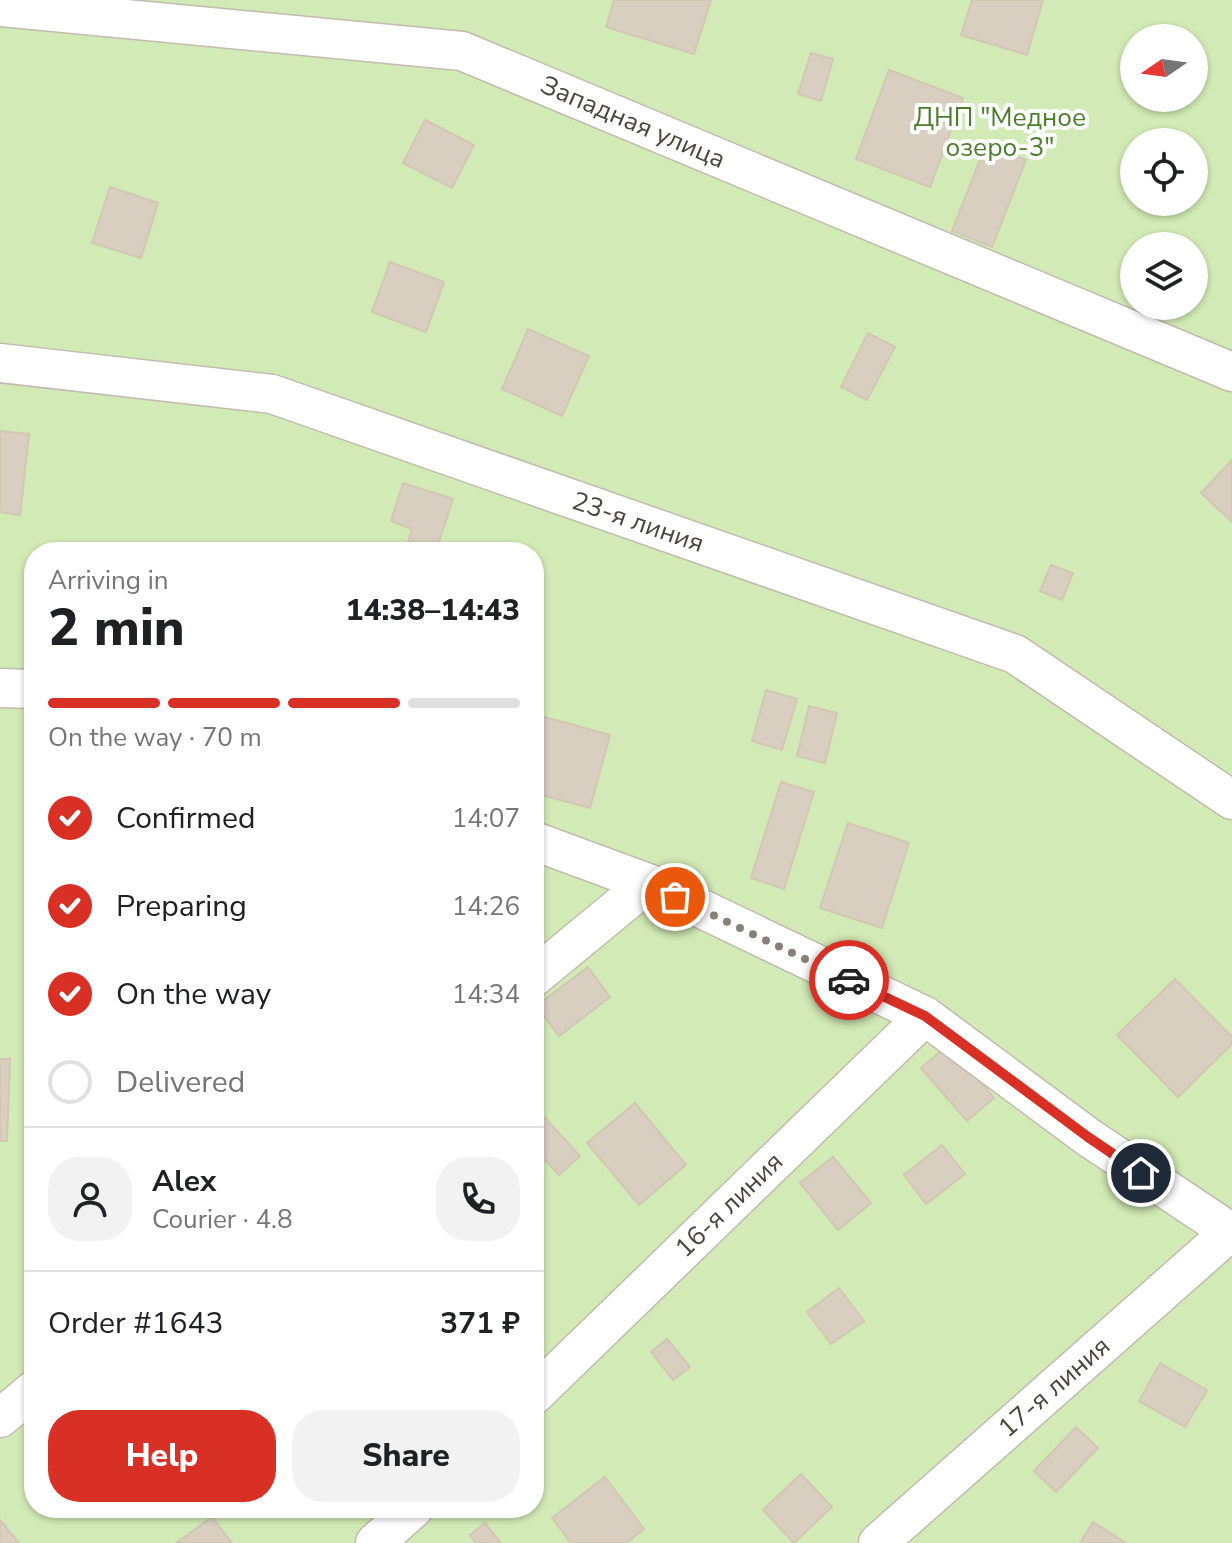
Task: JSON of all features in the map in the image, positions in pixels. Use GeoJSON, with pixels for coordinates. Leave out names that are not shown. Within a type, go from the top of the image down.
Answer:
{"type":"FeatureCollection","features":[{"type":"Feature","properties":{"kind":"street","name":"Западная улица"},"geometry":{"type":"LineString","coordinates":[[0,7],[462,51],[1232,372]]}},
{"type":"Feature","properties":{"kind":"street","name":"23-я линия"},"geometry":{"type":"LineString","coordinates":[[0,363],[272,394],[1015,654],[1232,800]]}},
{"type":"Feature","properties":{"kind":"street"},"geometry":{"type":"LineString","coordinates":[[0,688],[24,689]]}},
{"type":"Feature","properties":{"kind":"street"},"geometry":{"type":"LineString","coordinates":[[544,845],[648,883],[925,1016],[1088,1137],[1231,1232]]}},
{"type":"Feature","properties":{"kind":"street"},"geometry":{"type":"LineString","coordinates":[[544,969],[648,883]]}},
{"type":"Feature","properties":{"kind":"street","name":"16-я линия"},"geometry":{"type":"LineString","coordinates":[[544,1385],[925,1016]]}},
{"type":"Feature","properties":{"kind":"street","name":"17-я линия"},"geometry":{"type":"LineString","coordinates":[[878,1543],[1231,1232]]}},
{"type":"Feature","properties":{"kind":"street"},"geometry":{"type":"LineString","coordinates":[[0,1418],[24,1398]]}},
{"type":"Feature","properties":{"kind":"street"},"geometry":{"type":"LineString","coordinates":[[375,1543],[403,1518]]}},
{"type":"Feature","properties":{"kind":"green space","name":"ДНП \"Медное озеро-3\""},"geometry":{"type":"Polygon","coordinates":[[[0,0],[1232,0],[1232,1543],[0,1543],[0,0]]]}},
{"type":"Feature","properties":{"kind":"building"},"geometry":{"type":"Polygon","coordinates":[[[614,0],[711,0],[694,54],[606,27],[614,0]]]}},
{"type":"Feature","properties":{"kind":"building"},"geometry":{"type":"Polygon","coordinates":[[[972,0],[1043,0],[1027,55],[961,35],[972,0]]]}},
{"type":"Feature","properties":{"kind":"building"},"geometry":{"type":"Polygon","coordinates":[[[811,53],[833,59],[821,101],[798,94],[811,53]]]}},
{"type":"Feature","properties":{"kind":"building"},"geometry":{"type":"Polygon","coordinates":[[[889,70],[963,98],[930,187],[856,159],[889,70]]]}},
{"type":"Feature","properties":{"kind":"building"},"geometry":{"type":"Polygon","coordinates":[[[425,120],[474,145],[452,188],[403,163],[425,120]]]}},
{"type":"Feature","properties":{"kind":"building"},"geometry":{"type":"Polygon","coordinates":[[[986,144],[1026,160],[992,247],[952,231],[986,144]]]}},
{"type":"Feature","properties":{"kind":"building"},"geometry":{"type":"Polygon","coordinates":[[[110,187],[158,203],[141,258],[92,243],[110,187]]]}},
{"type":"Feature","properties":{"kind":"building"},"geometry":{"type":"Polygon","coordinates":[[[390,262],[444,282],[426,332],[372,312],[390,262]]]}},
{"type":"Feature","properties":{"kind":"building"},"geometry":{"type":"Polygon","coordinates":[[[528,329],[589,356],[562,416],[502,389],[528,329]]]}},
{"type":"Feature","properties":{"kind":"building"},"geometry":{"type":"Polygon","coordinates":[[[868,333],[895,347],[867,400],[841,387],[868,333]]]}},
{"type":"Feature","properties":{"kind":"building"},"geometry":{"type":"Polygon","coordinates":[[[0,431],[29,434],[20,515],[0,512],[0,431]]]}},
{"type":"Feature","properties":{"kind":"building"},"geometry":{"type":"Polygon","coordinates":[[[1232,460],[1232,522],[1201,493],[1232,460]]]}},
{"type":"Feature","properties":{"kind":"building"},"geometry":{"type":"Polygon","coordinates":[[[403,483],[453,499],[439,542],[408,542],[412,529],[391,521],[403,483]]]}},
{"type":"Feature","properties":{"kind":"building"},"geometry":{"type":"Polygon","coordinates":[[[1051,565],[1073,573],[1062,600],[1040,591],[1051,565]]]}},
{"type":"Feature","properties":{"kind":"building"},"geometry":{"type":"Polygon","coordinates":[[[766,690],[797,699],[782,750],[752,741],[766,690]]]}},
{"type":"Feature","properties":{"kind":"building"},"geometry":{"type":"Polygon","coordinates":[[[809,706],[837,713],[825,763],[797,756],[809,706]]]}},
{"type":"Feature","properties":{"kind":"building"},"geometry":{"type":"Polygon","coordinates":[[[544,717],[610,735],[590,808],[544,796],[544,717]]]}},
{"type":"Feature","properties":{"kind":"building"},"geometry":{"type":"Polygon","coordinates":[[[781,782],[814,792],[784,889],[751,878],[781,782]]]}},
{"type":"Feature","properties":{"kind":"building"},"geometry":{"type":"Polygon","coordinates":[[[848,823],[909,843],[882,928],[820,908],[848,823]]]}},
{"type":"Feature","properties":{"kind":"building"},"geometry":{"type":"Polygon","coordinates":[[[588,967],[610,997],[559,1036],[544,1016],[544,1000],[588,967]]]}},
{"type":"Feature","properties":{"kind":"building"},"geometry":{"type":"Polygon","coordinates":[[[1175,979],[1232,1037],[1232,1044],[1178,1097],[1117,1035],[1175,979]]]}},
{"type":"Feature","properties":{"kind":"building"},"geometry":{"type":"Polygon","coordinates":[[[948,1045],[994,1098],[967,1121],[921,1068],[948,1045]]]}},
{"type":"Feature","properties":{"kind":"building"},"geometry":{"type":"Polygon","coordinates":[[[0,1059],[10,1059],[7,1141],[0,1141],[0,1059]]]}},
{"type":"Feature","properties":{"kind":"building"},"geometry":{"type":"Polygon","coordinates":[[[635,1103],[686,1165],[639,1205],[587,1143],[635,1103]]]}},
{"type":"Feature","properties":{"kind":"building"},"geometry":{"type":"Polygon","coordinates":[[[544,1117],[580,1156],[559,1175],[544,1159],[544,1117]]]}},
{"type":"Feature","properties":{"kind":"building"},"geometry":{"type":"Polygon","coordinates":[[[942,1145],[965,1174],[926,1204],[904,1175],[942,1145]]]}},
{"type":"Feature","properties":{"kind":"building"},"geometry":{"type":"Polygon","coordinates":[[[833,1157],[871,1203],[838,1230],[800,1183],[833,1157]]]}},
{"type":"Feature","properties":{"kind":"building"},"geometry":{"type":"Polygon","coordinates":[[[839,1288],[864,1321],[831,1344],[807,1312],[839,1288]]]}},
{"type":"Feature","properties":{"kind":"building"},"geometry":{"type":"Polygon","coordinates":[[[667,1339],[690,1367],[673,1380],[651,1352],[667,1339]]]}},
{"type":"Feature","properties":{"kind":"building"},"geometry":{"type":"Polygon","coordinates":[[[1160,1363],[1207,1390],[1185,1427],[1139,1401],[1160,1363]]]}},
{"type":"Feature","properties":{"kind":"building"},"geometry":{"type":"Polygon","coordinates":[[[1076,1427],[1098,1448],[1056,1492],[1034,1471],[1076,1427]]]}},
{"type":"Feature","properties":{"kind":"building"},"geometry":{"type":"Polygon","coordinates":[[[801,1474],[832,1507],[794,1543],[763,1510],[801,1474]]]}},
{"type":"Feature","properties":{"kind":"building"},"geometry":{"type":"Polygon","coordinates":[[[605,1477],[644,1529],[626,1543],[571,1543],[552,1518],[605,1477]]]}},
{"type":"Feature","properties":{"kind":"building"},"geometry":{"type":"Polygon","coordinates":[[[213,1518],[232,1543],[176,1543],[213,1518]]]}},
{"type":"Feature","properties":{"kind":"building"},"geometry":{"type":"Polygon","coordinates":[[[0,1520],[19,1543],[0,1543],[0,1520]]]}},
{"type":"Feature","properties":{"kind":"building"},"geometry":{"type":"Polygon","coordinates":[[[1093,1522],[1126,1543],[1080,1543],[1093,1522]]]}},
{"type":"Feature","properties":{"kind":"building"},"geometry":{"type":"Polygon","coordinates":[[[485,1523],[501,1543],[476,1543],[470,1535],[485,1523]]]}},
{"type":"Feature","properties":{"kind":"way so far"},"geometry":{"type":"LineString","coordinates":[[675,897],[849,980]]}},
{"type":"Feature","properties":{"kind":"route"},"geometry":{"type":"LineString","coordinates":[[849,980],[925,1016],[1141,1173]]}}]}
